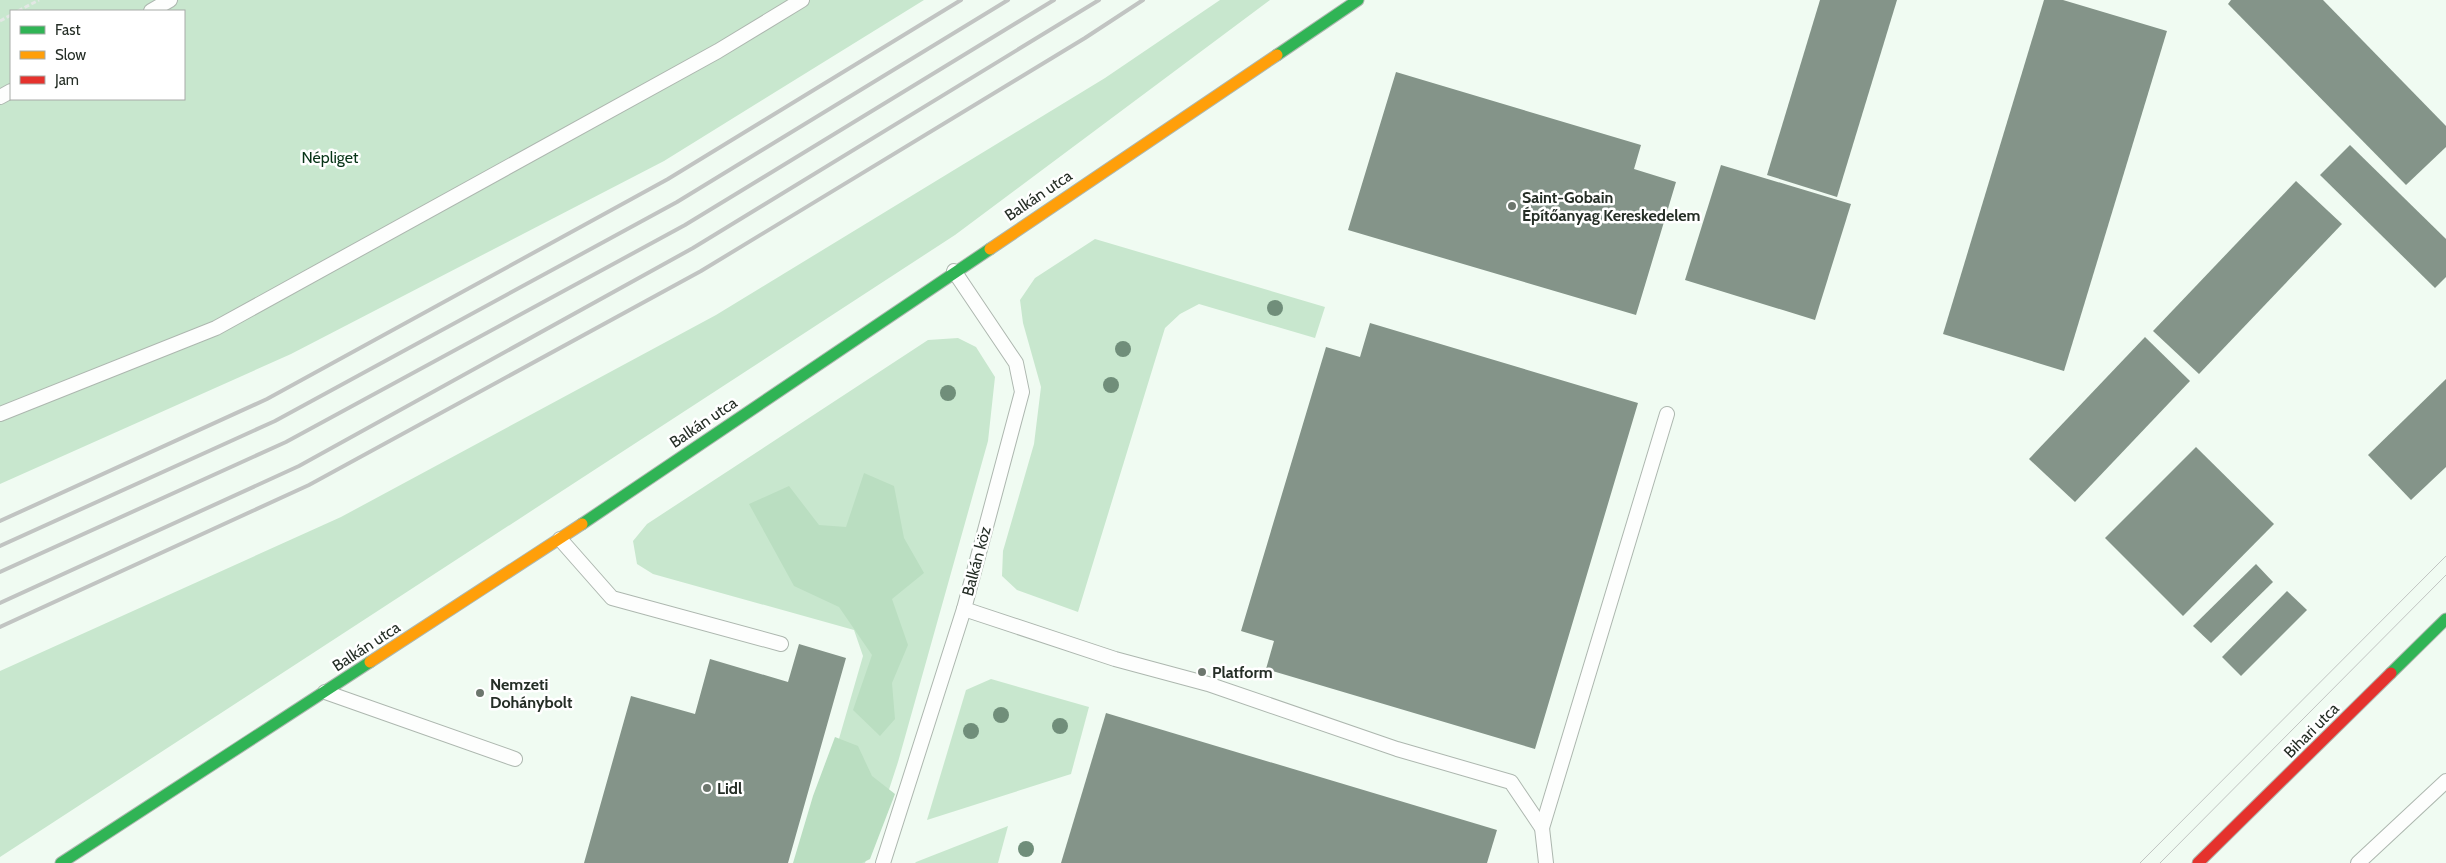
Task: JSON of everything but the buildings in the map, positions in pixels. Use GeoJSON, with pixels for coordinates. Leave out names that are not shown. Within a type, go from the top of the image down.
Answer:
{"type":"FeatureCollection","features":[{"type":"Feature","properties":{"kind":"street","name":"Balkán utca"},"geometry":{"type":"LineString","coordinates":[[61,863],[560,538],[1358,0]]}},
{"type":"Feature","properties":{"kind":"street","name":"Bihari utca"},"geometry":{"type":"LineString","coordinates":[[2198,863],[2446,619]]}},
{"type":"Feature","properties":{"kind":"lane"},"geometry":{"type":"LineString","coordinates":[[153,10],[170,0]]}},
{"type":"Feature","properties":{"kind":"lane"},"geometry":{"type":"LineString","coordinates":[[0,414],[216,328],[718,51],[802,0]]}},
{"type":"Feature","properties":{"kind":"lane","name":"Balkán köz"},"geometry":{"type":"LineString","coordinates":[[883,863],[964,608],[1022,392],[1016,363],[954,271]]}},
{"type":"Feature","properties":{"kind":"lane"},"geometry":{"type":"LineString","coordinates":[[1546,863],[1542,828],[1667,414]]}},
{"type":"Feature","properties":{"kind":"lane"},"geometry":{"type":"LineString","coordinates":[[560,538],[612,598],[781,644]]}},
{"type":"Feature","properties":{"kind":"lane"},"geometry":{"type":"LineString","coordinates":[[964,608],[1115,659],[1208,684],[1397,749],[1511,782],[1542,828]]}},
{"type":"Feature","properties":{"kind":"lane"},"geometry":{"type":"LineString","coordinates":[[325,692],[514,759]]}},
{"type":"Feature","properties":{"kind":"lane"},"geometry":{"type":"LineString","coordinates":[[2358,863],[2446,781]]}},
{"type":"Feature","properties":{"kind":"path"},"geometry":{"type":"LineString","coordinates":[[20,10],[39,0]]}},
{"type":"Feature","properties":{"kind":"green space","name":"Népliget"},"geometry":{"type":"Polygon","coordinates":[[[0,0],[924,0],[664,161],[291,354],[0,484],[0,0]]]}},
{"type":"Feature","properties":{"kind":"green space"},"geometry":{"type":"Polygon","coordinates":[[[1220,0],[1270,0],[955,235],[0,857],[0,671],[341,517],[716,315],[1105,78],[1220,0]]]}},
{"type":"Feature","properties":{"kind":"green space"},"geometry":{"type":"Polygon","coordinates":[[[1095,239],[1325,307],[1315,338],[1199,304],[1180,314],[1165,328],[1078,612],[1017,590],[1002,576],[1003,551],[1034,444],[1041,387],[1023,323],[1020,300],[1035,278],[1095,239]]]}},
{"type":"Feature","properties":{"kind":"green space"},"geometry":{"type":"Polygon","coordinates":[[[958,338],[976,347],[995,377],[988,441],[898,762],[865,863],[803,863],[863,656],[854,630],[653,574],[637,564],[633,541],[647,524],[928,340],[958,338]]]}},
{"type":"Feature","properties":{"kind":"green space"},"geometry":{"type":"Polygon","coordinates":[[[864,473],[894,486],[904,538],[924,573],[892,599],[908,645],[892,683],[895,719],[880,736],[853,710],[872,655],[839,607],[794,586],[749,504],[789,486],[819,525],[846,527],[864,473]]]}},
{"type":"Feature","properties":{"kind":"green space"},"geometry":{"type":"Polygon","coordinates":[[[991,679],[1089,707],[1071,774],[927,820],[966,690],[991,679]]]}},
{"type":"Feature","properties":{"kind":"green space"},"geometry":{"type":"Polygon","coordinates":[[[835,737],[858,746],[872,776],[895,794],[870,859],[862,863],[793,863],[813,796],[835,737]]]}},
{"type":"Feature","properties":{"kind":"green space"},"geometry":{"type":"Polygon","coordinates":[[[1008,826],[998,863],[915,863],[916,862],[1008,826]]]}},
{"type":"Feature","properties":{"kind":"tram line"},"geometry":{"type":"LineString","coordinates":[[2140,863],[2446,556]]}},
{"type":"Feature","properties":{"kind":"tram line"},"geometry":{"type":"LineString","coordinates":[[2160,863],[2446,575]]}},
{"type":"Feature","properties":{"kind":"railway"},"geometry":{"type":"LineString","coordinates":[[0,521],[267,399],[668,179],[961,0]]}},
{"type":"Feature","properties":{"kind":"railway"},"geometry":{"type":"LineString","coordinates":[[0,546],[275,421],[677,202],[1008,0]]}},
{"type":"Feature","properties":{"kind":"railway"},"geometry":{"type":"LineString","coordinates":[[0,572],[286,442],[685,225],[1054,0]]}},
{"type":"Feature","properties":{"kind":"railway"},"geometry":{"type":"LineString","coordinates":[[0,603],[299,466],[693,248],[1099,0]]}},
{"type":"Feature","properties":{"kind":"railway"},"geometry":{"type":"LineString","coordinates":[[0,627],[309,485],[701,271],[1085,38],[1143,0]]}},
{"type":"Feature","properties":{"kind":"traffic: fast"},"geometry":{"type":"LineString","coordinates":[[1277,55],[1358,0]]}},
{"type":"Feature","properties":{"kind":"traffic: fast"},"geometry":{"type":"LineString","coordinates":[[582,524],[990,249]]}},
{"type":"Feature","properties":{"kind":"traffic: fast"},"geometry":{"type":"LineString","coordinates":[[2391,673],[2446,619]]}},
{"type":"Feature","properties":{"kind":"traffic: fast"},"geometry":{"type":"LineString","coordinates":[[61,863],[370,662]]}},
{"type":"Feature","properties":{"kind":"traffic: slow"},"geometry":{"type":"LineString","coordinates":[[990,249],[1277,55]]}},
{"type":"Feature","properties":{"kind":"traffic: slow"},"geometry":{"type":"LineString","coordinates":[[370,662],[582,524]]}},
{"type":"Feature","properties":{"kind":"traffic: jam"},"geometry":{"type":"LineString","coordinates":[[2198,863],[2391,673]]}},
{"type":"Feature","properties":{"kind":"place","name":"Saint-Gobain Építőanyag Kereskedelem"},"geometry":{"type":"Point","coordinates":[1512,206]}},
{"type":"Feature","properties":{"kind":"place","name":"Platform"},"geometry":{"type":"Point","coordinates":[1202,672]}},
{"type":"Feature","properties":{"kind":"place","name":"Nemzeti Dohánybolt"},"geometry":{"type":"Point","coordinates":[480,693]}},
{"type":"Feature","properties":{"kind":"place","name":"Lidl"},"geometry":{"type":"Point","coordinates":[707,788]}}]}
